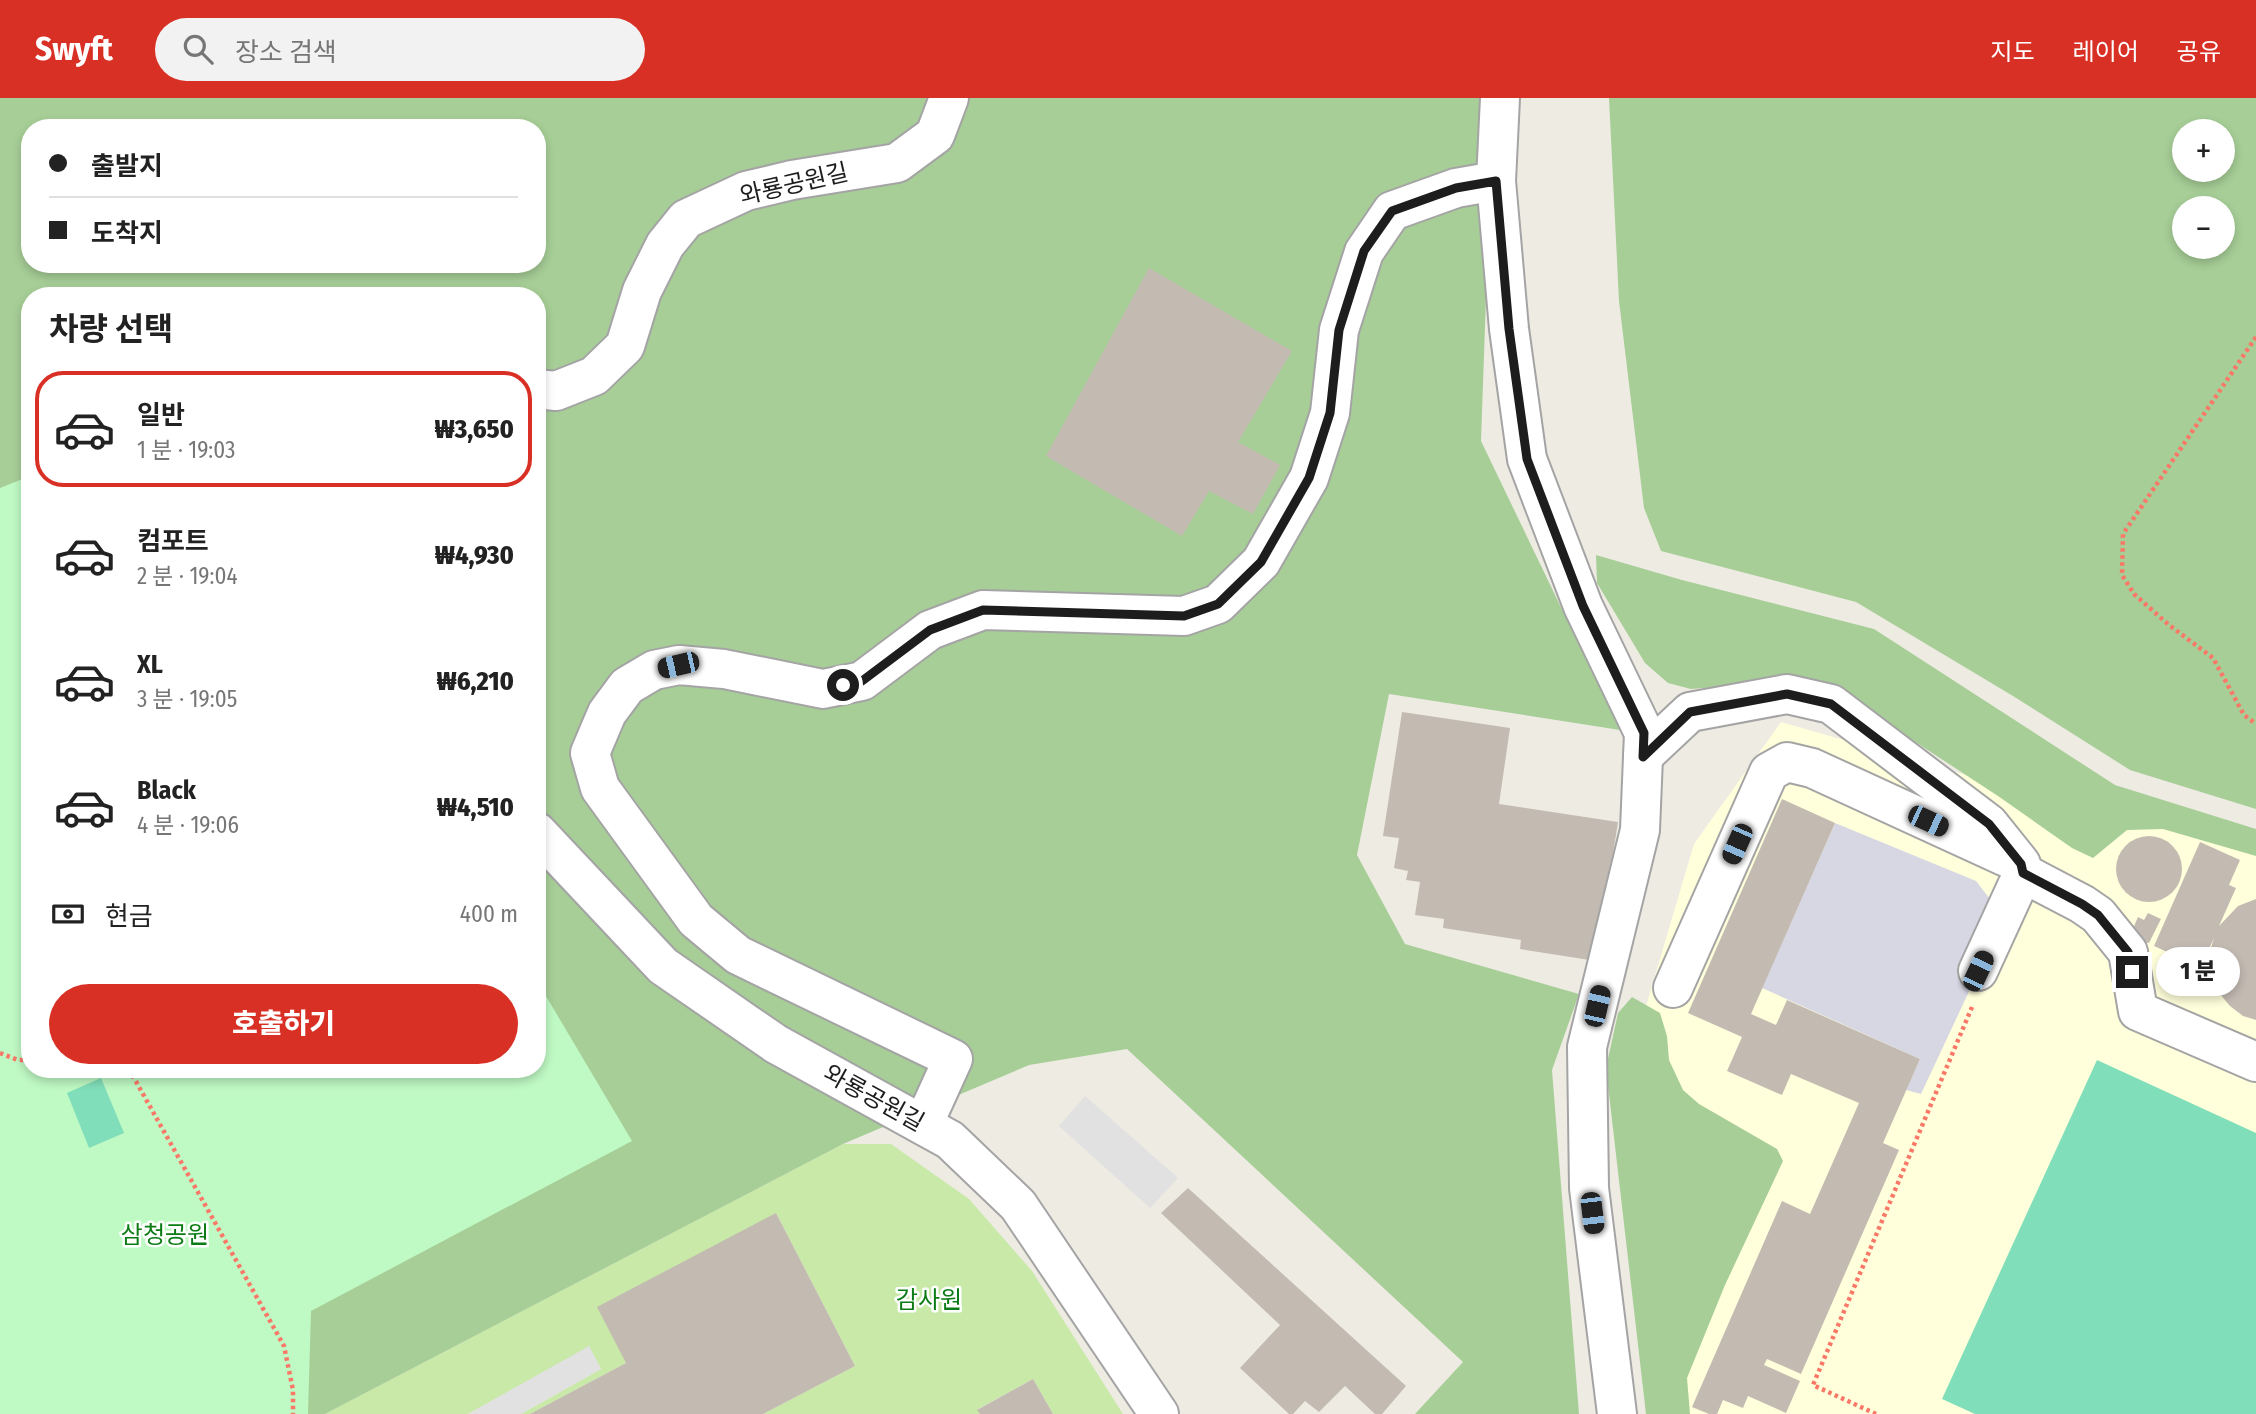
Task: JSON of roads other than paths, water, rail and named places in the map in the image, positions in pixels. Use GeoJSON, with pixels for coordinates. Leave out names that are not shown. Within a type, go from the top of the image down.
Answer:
{"type":"FeatureCollection","features":[{"type":"Feature","properties":{"kind":"street","name":"와룡공원길"},"geometry":{"type":"LineString","coordinates":[[546,390],[556,391],[594,376],[625,346],[642,291],[665,245],[686,219],[746,191],[792,180],[897,163],[934,135],[949,98]]}},
{"type":"Feature","properties":{"kind":"street"},"geometry":{"type":"LineString","coordinates":[[1500,98],[1496,181],[1509,329],[1527,459],[1583,606],[1644,733],[1640,830],[1587,1047],[1589,1188],[1618,1414]]}},
{"type":"Feature","properties":{"kind":"street"},"geometry":{"type":"LineString","coordinates":[[923,1125],[953,1059],[738,956],[696,920],[600,788],[590,753],[607,713],[626,686],[654,670],[678,665],[724,669],[823,689],[862,681],[930,630],[983,610],[1184,616],[1218,604],[1261,562],[1309,478],[1330,413],[1339,330],[1364,251],[1392,211],[1456,188],[1496,181]]}},
{"type":"Feature","properties":{"kind":"street"},"geometry":{"type":"LineString","coordinates":[[1643,757],[1690,712],[1787,694],[1831,704],[1989,824],[2022,869]]}},
{"type":"Feature","properties":{"kind":"street"},"geometry":{"type":"LineString","coordinates":[[1672,988],[1769,772],[1787,762],[1812,768],[2022,869],[2082,904],[2098,915],[2128,952],[2138,1011],[2256,1062]]}},
{"type":"Feature","properties":{"kind":"street","name":"와룡공원길"},"geometry":{"type":"LineString","coordinates":[[546,842],[663,966],[776,1044],[950,1140],[1018,1205],[1159,1414]]}},
{"type":"Feature","properties":{"kind":"street"},"geometry":{"type":"LineString","coordinates":[[1978,971],[2022,869]]}},
{"type":"Feature","properties":{"kind":"park label","name":"삼청공원"},"geometry":{"type":"Point","coordinates":[165,1235]}},
{"type":"Feature","properties":{"kind":"park label","name":"감사원"},"geometry":{"type":"Point","coordinates":[929,1300]}}]}
